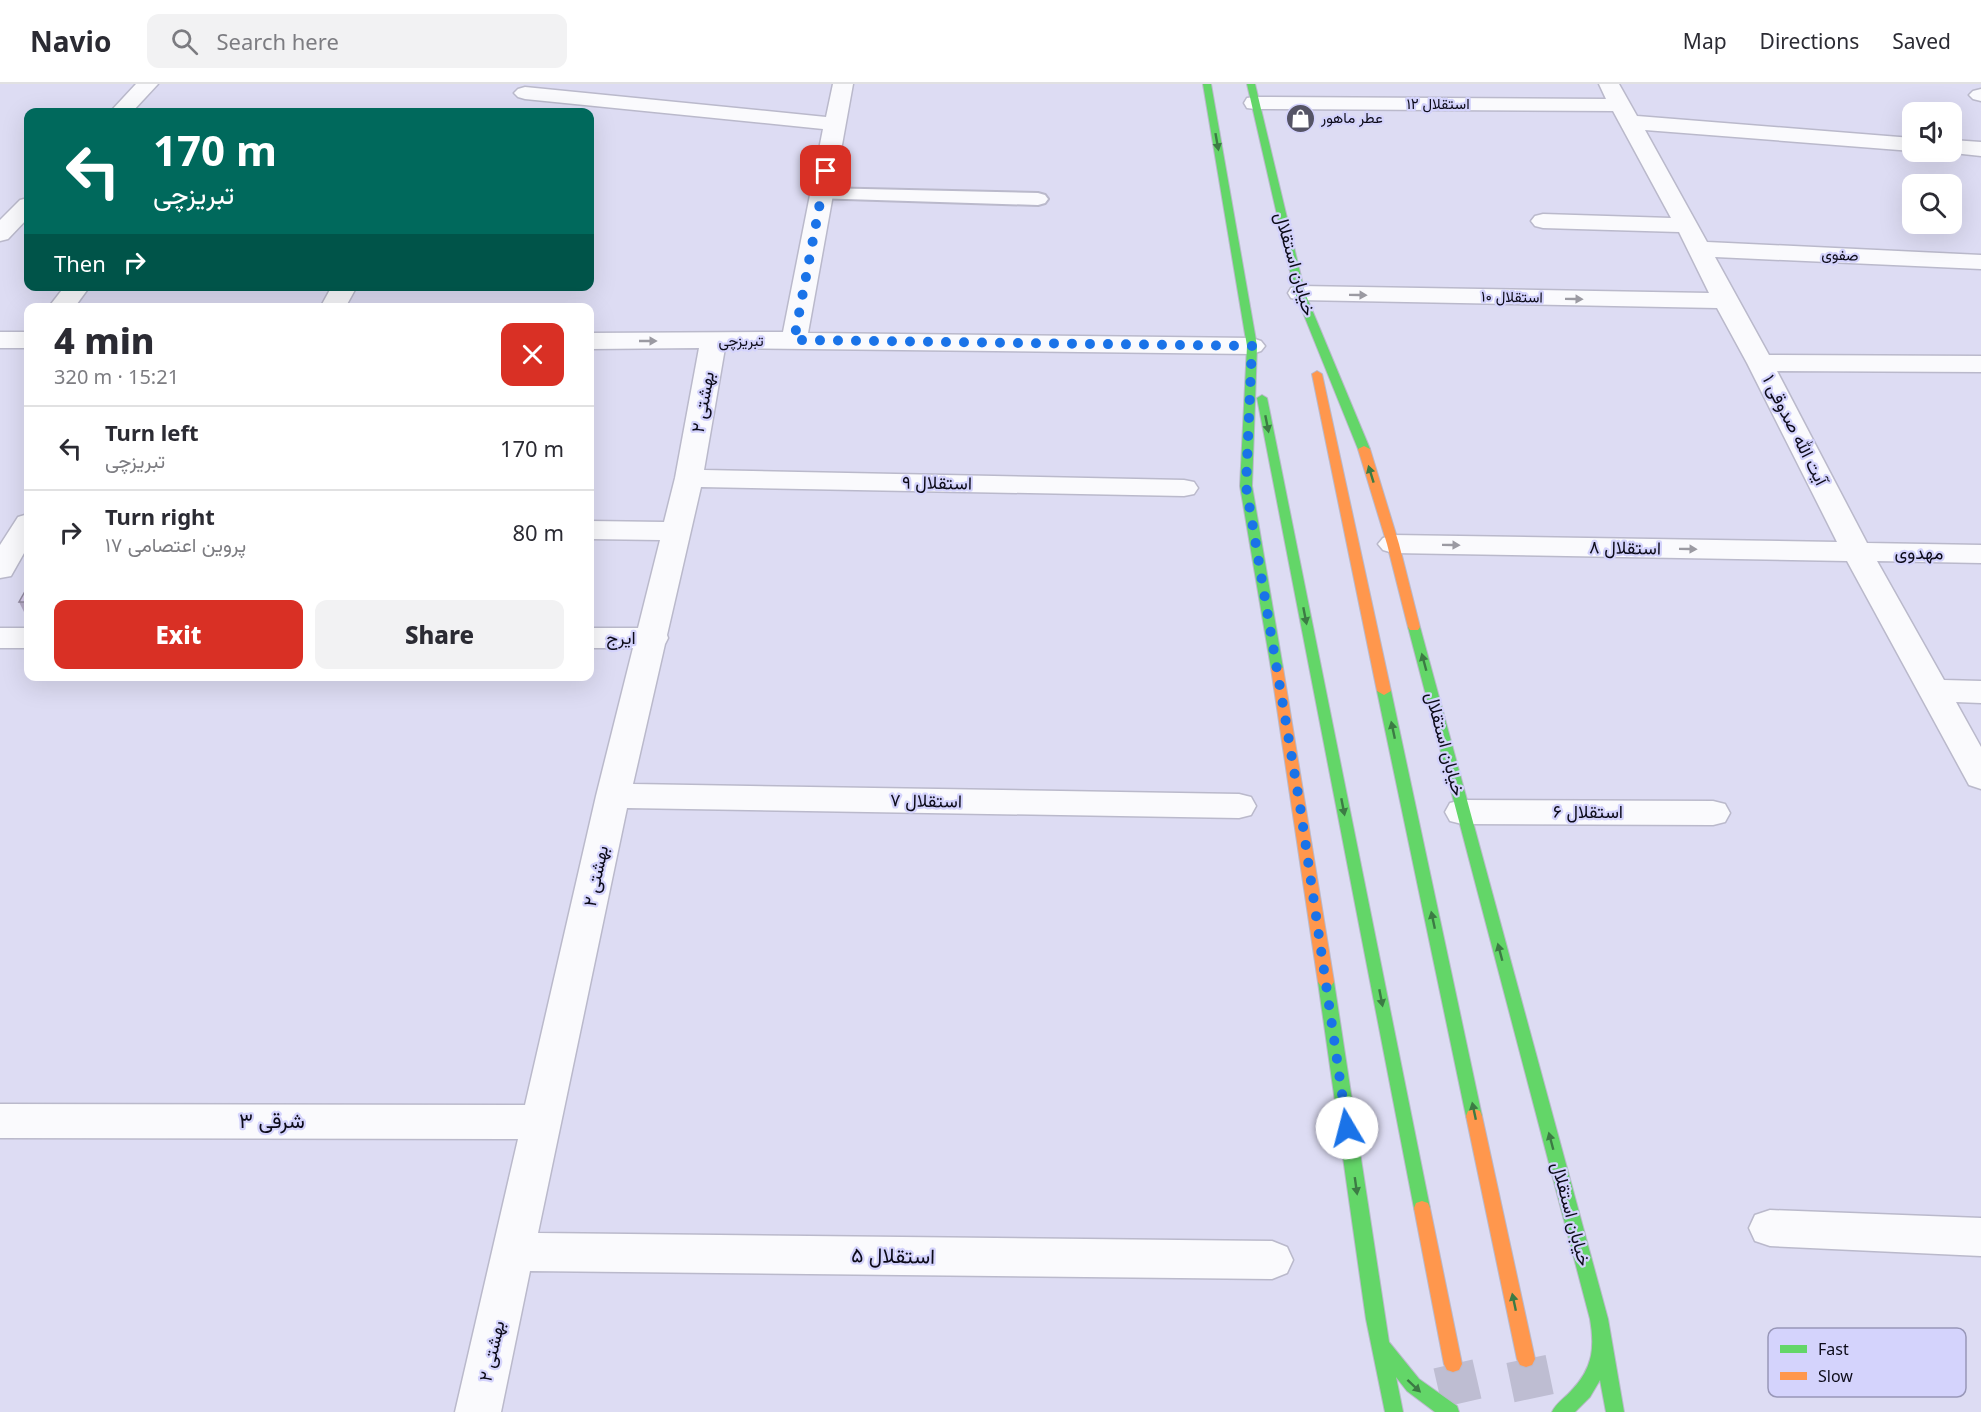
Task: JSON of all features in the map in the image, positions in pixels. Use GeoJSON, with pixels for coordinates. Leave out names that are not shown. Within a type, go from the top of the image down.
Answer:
{"type":"FeatureCollection","features":[{"type":"Feature","properties":{"kind":"main road"},"geometry":{"type":"LineString","coordinates":[[1207,84],[1252,346],[1453,1364]]}},
{"type":"Feature","properties":{"kind":"main road","name":"خیابان استقلال"},"geometry":{"type":"LineString","coordinates":[[1253,93],[1300,293],[1363,446],[1393,544],[1462,812],[1599,1319],[1615,1412]]}},
{"type":"Feature","properties":{"kind":"main road"},"geometry":{"type":"LineString","coordinates":[[1300,293],[1527,1359]]}},
{"type":"Feature","properties":{"kind":"main road"},"geometry":{"type":"LineString","coordinates":[[1252,346],[1246,486],[1300,806],[1375,1319],[1394,1412]]}},
{"type":"Feature","properties":{"kind":"main road"},"geometry":{"type":"LineString","coordinates":[[1375,1319],[1385,1348],[1403,1376],[1428,1399],[1449,1412]]}},
{"type":"Feature","properties":{"kind":"main road"},"geometry":{"type":"LineString","coordinates":[[1561,1412],[1580,1399],[1595,1375],[1602,1348],[1599,1319]]}},
{"type":"Feature","properties":{"kind":"street"},"geometry":{"type":"LineString","coordinates":[[124,108],[148,84]]}},
{"type":"Feature","properties":{"kind":"street"},"geometry":{"type":"LineString","coordinates":[[794,340],[843,84]]}},
{"type":"Feature","properties":{"kind":"street","name":"استقلال ۱۲"},"geometry":{"type":"LineString","coordinates":[[1253,93],[1620,104],[1902,143]]}},
{"type":"Feature","properties":{"kind":"street"},"geometry":{"type":"LineString","coordinates":[[525,95],[836,124]]}},
{"type":"Feature","properties":{"kind":"street","name":"آیت الله صدوقی ۱"},"geometry":{"type":"LineString","coordinates":[[1620,104],[1693,237],[1725,301],[1761,363],[1857,552],[1981,777]]}},
{"type":"Feature","properties":{"kind":"street"},"geometry":{"type":"LineString","coordinates":[[1962,148],[1981,149]]}},
{"type":"Feature","properties":{"kind":"street"},"geometry":{"type":"LineString","coordinates":[[0,234],[24,209]]}},
{"type":"Feature","properties":{"kind":"street","name":"صفوی"},"geometry":{"type":"LineString","coordinates":[[1544,221],[1693,237],[1981,262]]}},
{"type":"Feature","properties":{"kind":"street"},"geometry":{"type":"LineString","coordinates":[[64,303],[74,291]]}},
{"type":"Feature","properties":{"kind":"street","name":"استقلال ۱۰"},"geometry":{"type":"LineString","coordinates":[[1300,293],[1725,301]]}},
{"type":"Feature","properties":{"kind":"street"},"geometry":{"type":"LineString","coordinates":[[0,340],[24,340]]}},
{"type":"Feature","properties":{"kind":"street","name":"تبریزچی"},"geometry":{"type":"LineString","coordinates":[[594,341],[794,340],[1252,346]]}},
{"type":"Feature","properties":{"kind":"street","name":"بهشتی ۲"},"geometry":{"type":"LineString","coordinates":[[478,1412],[613,796],[653,638],[689,478],[713,341]]}},
{"type":"Feature","properties":{"kind":"street"},"geometry":{"type":"LineString","coordinates":[[1761,363],[1981,364]]}},
{"type":"Feature","properties":{"kind":"street","name":"استقلال ۹"},"geometry":{"type":"LineString","coordinates":[[689,478],[1185,488]]}},
{"type":"Feature","properties":{"kind":"street"},"geometry":{"type":"LineString","coordinates":[[0,569],[24,530]]}},
{"type":"Feature","properties":{"kind":"street"},"geometry":{"type":"LineString","coordinates":[[594,530],[677,531]]}},
{"type":"Feature","properties":{"kind":"street","name":"استقلال ۸"},"geometry":{"type":"LineString","coordinates":[[1393,544],[1857,552]]}},
{"type":"Feature","properties":{"kind":"street","name":"مهدوی"},"geometry":{"type":"LineString","coordinates":[[1857,552],[1981,554]]}},
{"type":"Feature","properties":{"kind":"street"},"geometry":{"type":"LineString","coordinates":[[0,638],[24,638]]}},
{"type":"Feature","properties":{"kind":"street","name":"ایرج"},"geometry":{"type":"LineString","coordinates":[[594,638],[653,638]]}},
{"type":"Feature","properties":{"kind":"street"},"geometry":{"type":"LineString","coordinates":[[1932,691],[1981,692]]}},
{"type":"Feature","properties":{"kind":"street","name":"استقلال ۷"},"geometry":{"type":"LineString","coordinates":[[613,796],[1239,806]]}},
{"type":"Feature","properties":{"kind":"street","name":"استقلال ۶"},"geometry":{"type":"LineString","coordinates":[[1462,812],[1713,813]]}},
{"type":"Feature","properties":{"kind":"street","name":"۳ شرقی"},"geometry":{"type":"LineString","coordinates":[[0,1121],[543,1122]]}},
{"type":"Feature","properties":{"kind":"street"},"geometry":{"type":"LineString","coordinates":[[1770,1228],[1981,1237]]}},
{"type":"Feature","properties":{"kind":"street","name":"استقلال ۵"},"geometry":{"type":"LineString","coordinates":[[514,1252],[1272,1260]]}},
{"type":"Feature","properties":{"kind":"lane"},"geometry":{"type":"LineString","coordinates":[[821,194],[1038,199]]}},
{"type":"Feature","properties":{"kind":"tunnel"},"geometry":{"type":"LineString","coordinates":[[1526,1359],[1537,1412]]}},
{"type":"Feature","properties":{"kind":"tunnel"},"geometry":{"type":"LineString","coordinates":[[1453,1364],[1464,1412]]}},
{"type":"Feature","properties":{"kind":"traffic: fast"},"geometry":{"type":"LineString","coordinates":[[1207,84],[1252,346],[1246,486],[1277,668]]}},
{"type":"Feature","properties":{"kind":"traffic: fast"},"geometry":{"type":"LineString","coordinates":[[1251,84],[1300,293],[1364,449]]}},
{"type":"Feature","properties":{"kind":"traffic: fast"},"geometry":{"type":"LineString","coordinates":[[1262,398],[1422,1208]]}},
{"type":"Feature","properties":{"kind":"traffic: fast"},"geometry":{"type":"LineString","coordinates":[[1414,627],[1599,1319],[1615,1412]]}},
{"type":"Feature","properties":{"kind":"traffic: fast"},"geometry":{"type":"LineString","coordinates":[[1384,691],[1474,1116]]}},
{"type":"Feature","properties":{"kind":"traffic: fast"},"geometry":{"type":"LineString","coordinates":[[1326,982],[1375,1319],[1394,1412]]}},
{"type":"Feature","properties":{"kind":"traffic: fast"},"geometry":{"type":"LineString","coordinates":[[1561,1412],[1577,1398],[1594,1375],[1602,1345]]}},
{"type":"Feature","properties":{"kind":"traffic: fast"},"geometry":{"type":"LineString","coordinates":[[1385,1349],[1413,1385],[1450,1412]]}},
{"type":"Feature","properties":{"kind":"traffic: slow"},"geometry":{"type":"LineString","coordinates":[[1317,374],[1384,691]]}},
{"type":"Feature","properties":{"kind":"traffic: slow"},"geometry":{"type":"LineString","coordinates":[[1364,449],[1393,544],[1414,627]]}},
{"type":"Feature","properties":{"kind":"traffic: slow"},"geometry":{"type":"LineString","coordinates":[[1277,668],[1326,982]]}},
{"type":"Feature","properties":{"kind":"traffic: slow"},"geometry":{"type":"LineString","coordinates":[[1474,1116],[1526,1359]]}},
{"type":"Feature","properties":{"kind":"traffic: slow"},"geometry":{"type":"LineString","coordinates":[[1422,1208],[1453,1364]]}},
{"type":"Feature","properties":{"kind":"place","name":"عطر ماهور"},"geometry":{"type":"Point","coordinates":[1300,118]}},
{"type":"Feature","properties":{"kind":"route"},"geometry":{"type":"LineString","coordinates":[[826,171],[794,340],[1252,346],[1246,486],[1300,806],[1347,1128]]}}]}
